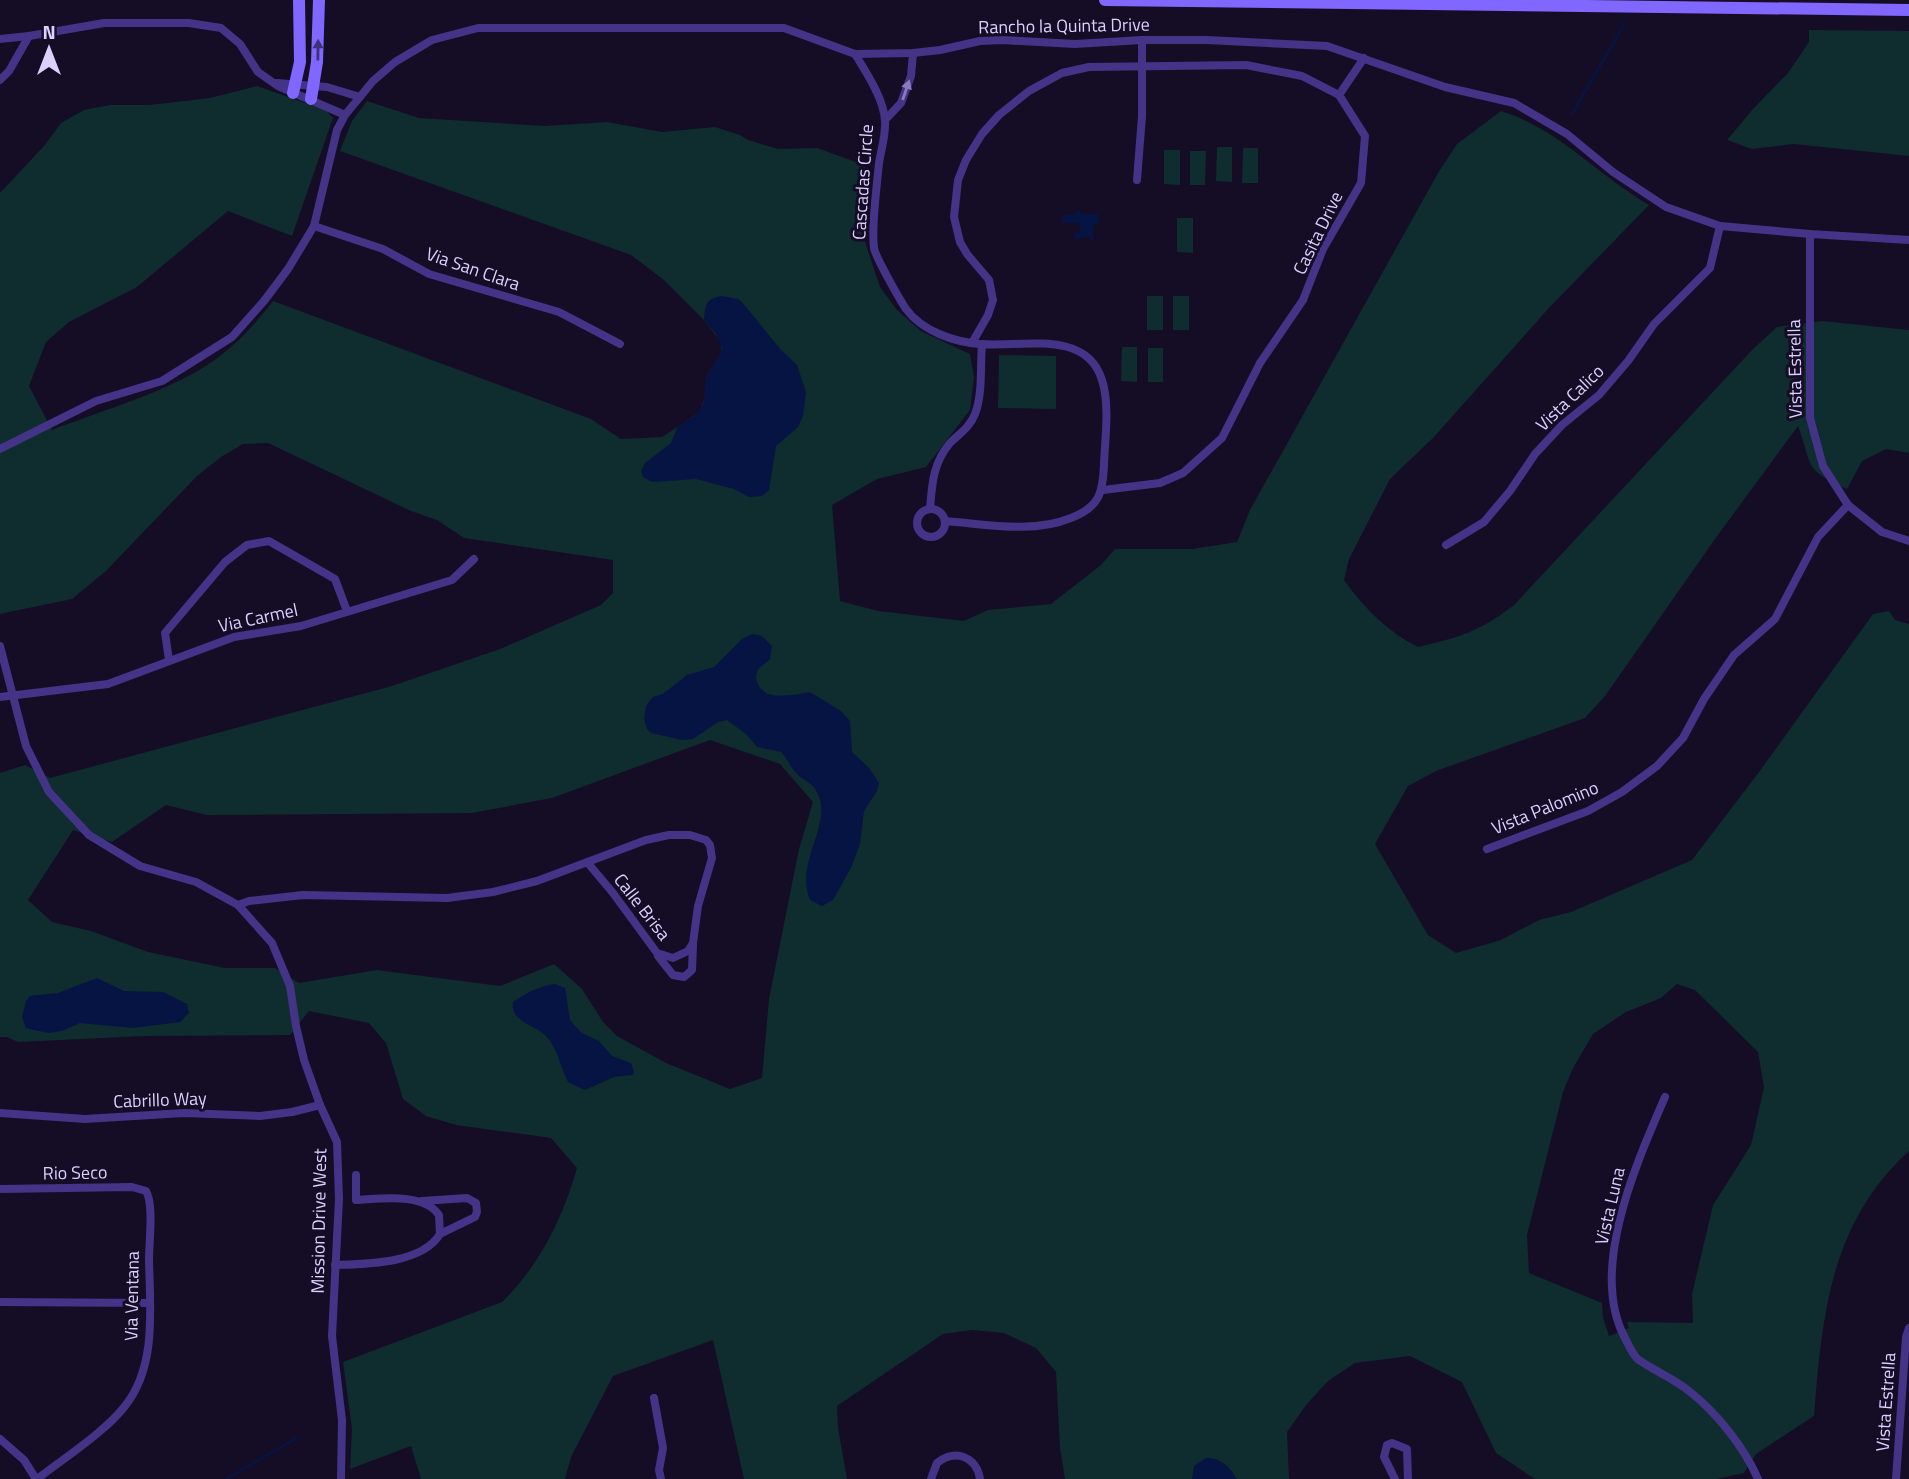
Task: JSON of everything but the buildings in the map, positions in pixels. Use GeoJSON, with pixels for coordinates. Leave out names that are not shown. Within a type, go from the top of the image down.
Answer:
{"type":"FeatureCollection","features":[{"type":"Feature","properties":{"kind":"main road"},"geometry":{"type":"LineString","coordinates":[[294,89],[300,62],[299,0]]}},
{"type":"Feature","properties":{"kind":"main road"},"geometry":{"type":"LineString","coordinates":[[311,100],[317,62],[318,0]]}},
{"type":"Feature","properties":{"kind":"main road"},"geometry":{"type":"LineString","coordinates":[[1105,0],[1455,2],[1909,10]]}},
{"type":"Feature","properties":{"kind":"street"},"geometry":{"type":"LineString","coordinates":[[0,39],[104,23],[189,23],[220,28],[240,44],[258,72],[274,83],[294,89],[345,115]]}},
{"type":"Feature","properties":{"kind":"street","name":"Rancho la Quinta Drive"},"geometry":{"type":"LineString","coordinates":[[0,449],[96,401],[162,381],[232,337],[264,302],[314,226],[337,130],[345,115],[373,81],[395,62],[432,40],[478,28],[784,28],[855,54],[913,53],[980,41],[1002,40],[1075,44],[1142,40],[1301,43],[1327,46],[1445,87],[1514,103],[1567,134],[1613,172],[1666,207],[1720,226],[1909,240]]}},
{"type":"Feature","properties":{"kind":"street"},"geometry":{"type":"LineString","coordinates":[[0,80],[9,71],[29,36]]}},
{"type":"Feature","properties":{"kind":"street"},"geometry":{"type":"LineString","coordinates":[[1137,180],[1142,116],[1142,40]]}},
{"type":"Feature","properties":{"kind":"street"},"geometry":{"type":"LineString","coordinates":[[885,120],[901,103],[911,76],[913,53]]}},
{"type":"Feature","properties":{"kind":"street","name":"Cascadas Circle"},"geometry":{"type":"LineString","coordinates":[[855,54],[873,84],[885,120],[877,179],[874,250],[906,310],[932,332],[972,343],[1066,346],[1080,351],[1094,364],[1104,386],[1103,490]]}},
{"type":"Feature","properties":{"kind":"street"},"geometry":{"type":"LineString","coordinates":[[1339,95],[1364,58]]}},
{"type":"Feature","properties":{"kind":"street","name":"Casita Drive"},"geometry":{"type":"LineString","coordinates":[[972,343],[993,300],[989,280],[960,242],[954,217],[958,180],[974,147],[999,115],[1041,83],[1089,67],[1246,65],[1303,76],[1339,95],[1365,136],[1361,183],[1327,241],[1303,300],[1260,363],[1222,438],[1183,473],[1160,483],[1103,490]]}},
{"type":"Feature","properties":{"kind":"street"},"geometry":{"type":"LineString","coordinates":[[294,89],[313,86],[360,97]]}},
{"type":"Feature","properties":{"kind":"street","name":"Via San Clara"},"geometry":{"type":"LineString","coordinates":[[314,226],[383,249],[429,274],[559,312],[620,344]]}},
{"type":"Feature","properties":{"kind":"street","name":"Vista Calico"},"geometry":{"type":"LineString","coordinates":[[1446,545],[1484,522],[1510,491],[1535,454],[1562,425],[1599,395],[1654,324],[1710,268],[1720,226]]}},
{"type":"Feature","properties":{"kind":"street","name":"Vista Estrella"},"geometry":{"type":"LineString","coordinates":[[1810,234],[1810,418],[1823,466],[1848,505],[1882,532],[1909,541]]}},
{"type":"Feature","properties":{"kind":"street"},"geometry":{"type":"LineString","coordinates":[[930,509],[932,476],[938,460],[971,423],[975,414],[980,393],[982,344]]}},
{"type":"Feature","properties":{"kind":"street"},"geometry":{"type":"LineString","coordinates":[[945,521],[974,525],[1031,526],[1060,522],[1080,514],[1092,505],[1103,490]]}},
{"type":"Feature","properties":{"kind":"street","name":"Vista Palomino"},"geometry":{"type":"LineString","coordinates":[[1487,849],[1588,811],[1622,792],[1657,766],[1683,738],[1704,699],[1734,655],[1775,619],[1818,537],[1848,505]]}},
{"type":"Feature","properties":{"kind":"street"},"geometry":{"type":"LineString","coordinates":[[930,509],[940,512],[945,521],[945,528],[934,538],[923,536],[918,530],[917,520],[920,514],[930,509]]}},
{"type":"Feature","properties":{"kind":"street"},"geometry":{"type":"LineString","coordinates":[[169,660],[164,633],[225,562],[247,545],[269,541],[335,579],[347,611]]}},
{"type":"Feature","properties":{"kind":"street","name":"Via Carmel"},"geometry":{"type":"LineString","coordinates":[[0,697],[108,684],[234,637],[301,626],[452,580],[474,559]]}},
{"type":"Feature","properties":{"kind":"street","name":"Mission Drive West"},"geometry":{"type":"LineString","coordinates":[[0,646],[26,746],[49,792],[89,835],[141,866],[196,882],[238,905],[271,943],[290,986],[299,1037],[320,1104],[337,1142],[339,1199],[332,1336],[342,1420],[341,1479]]}},
{"type":"Feature","properties":{"kind":"street","name":"Calle Brisa"},"geometry":{"type":"LineString","coordinates":[[238,905],[268,898],[321,894],[459,897],[493,892],[537,881],[618,849],[669,835],[690,835],[706,840],[710,845],[712,858],[698,906],[693,943],[688,951],[673,958],[657,953],[614,893],[587,862]]}},
{"type":"Feature","properties":{"kind":"street"},"geometry":{"type":"LineString","coordinates":[[657,953],[673,975],[684,976],[692,970],[693,943]]}},
{"type":"Feature","properties":{"kind":"street","name":"Vista Luna"},"geometry":{"type":"LineString","coordinates":[[1665,1097],[1636,1165],[1616,1232],[1611,1287],[1616,1321],[1636,1358],[1689,1391],[1723,1425],[1758,1479]]}},
{"type":"Feature","properties":{"kind":"street","name":"Cabrillo Way"},"geometry":{"type":"LineString","coordinates":[[0,1113],[85,1119],[184,1113],[260,1116],[292,1112],[320,1104]]}},
{"type":"Feature","properties":{"kind":"street"},"geometry":{"type":"LineString","coordinates":[[356,1175],[356,1200],[403,1199],[429,1205],[436,1210],[441,1222],[440,1234]]}},
{"type":"Feature","properties":{"kind":"street","name":"Rio Seco"},"geometry":{"type":"LineString","coordinates":[[0,1189],[100,1189],[132,1186],[148,1194]]}},
{"type":"Feature","properties":{"kind":"street","name":"Via Ventana"},"geometry":{"type":"LineString","coordinates":[[37,1479],[115,1417],[133,1394],[147,1352],[151,1204],[148,1194]]}},
{"type":"Feature","properties":{"kind":"street"},"geometry":{"type":"LineString","coordinates":[[335,1265],[376,1263],[402,1258],[431,1245],[440,1234],[475,1217],[477,1212],[476,1203],[467,1198],[416,1201]]}},
{"type":"Feature","properties":{"kind":"street"},"geometry":{"type":"LineString","coordinates":[[0,1302],[150,1303]]}},
{"type":"Feature","properties":{"kind":"street","name":"Vista Estrella"},"geometry":{"type":"LineString","coordinates":[[1896,1479],[1906,1337],[1909,1328]]}},
{"type":"Feature","properties":{"kind":"street"},"geometry":{"type":"LineString","coordinates":[[653,1398],[663,1448],[660,1475]]}},
{"type":"Feature","properties":{"kind":"street"},"geometry":{"type":"LineString","coordinates":[[0,1438],[24,1460],[37,1479]]}},
{"type":"Feature","properties":{"kind":"street"},"geometry":{"type":"LineString","coordinates":[[1395,1479],[1384,1457],[1387,1445],[1392,1443],[1406,1449],[1408,1479]]}},
{"type":"Feature","properties":{"kind":"street"},"geometry":{"type":"LineString","coordinates":[[931,1479],[937,1463],[946,1457],[957,1455],[973,1462],[979,1471],[980,1479]]}},
{"type":"Feature","properties":{"kind":"green space"},"geometry":{"type":"Polygon","coordinates":[[[1809,30],[1909,31],[1909,156],[1794,144],[1752,149],[1727,140],[1788,73],[1809,42],[1809,30]]]}},
{"type":"Feature","properties":{"kind":"green space"},"geometry":{"type":"Polygon","coordinates":[[[257,86],[325,110],[333,118],[292,236],[228,211],[137,287],[69,322],[46,342],[29,386],[52,430],[137,399],[198,371],[239,339],[273,301],[591,419],[621,439],[662,437],[700,412],[706,377],[722,353],[720,341],[704,320],[664,280],[631,255],[340,151],[352,121],[367,101],[419,118],[545,126],[607,122],[662,132],[715,127],[778,149],[817,148],[867,166],[864,239],[880,287],[897,310],[921,331],[970,354],[974,377],[970,410],[926,467],[877,479],[832,505],[840,601],[878,611],[964,621],[988,610],[1051,604],[1101,565],[1115,549],[1192,549],[1237,542],[1250,510],[1438,173],[1457,144],[1501,111],[1522,119],[1560,141],[1649,205],[1548,309],[1433,438],[1390,479],[1349,559],[1344,580],[1377,618],[1418,647],[1469,632],[1490,622],[1514,605],[1752,350],[1777,327],[1822,321],[1909,330],[1909,453],[1886,449],[1862,461],[1847,489],[1816,471],[1808,459],[1798,426],[1605,696],[1585,718],[1436,771],[1408,786],[1375,844],[1428,935],[1456,953],[1501,940],[1539,920],[1571,912],[1692,860],[1873,614],[1889,611],[1895,620],[1909,624],[1909,1151],[1883,1179],[1862,1209],[1846,1240],[1827,1307],[1814,1416],[1756,1454],[1744,1473],[1717,1479],[1535,1479],[1496,1453],[1462,1382],[1410,1356],[1355,1363],[1328,1381],[1287,1432],[1289,1479],[1065,1479],[1060,1448],[1056,1372],[1036,1348],[1004,1333],[972,1330],[943,1334],[837,1406],[847,1479],[744,1479],[713,1340],[613,1376],[571,1457],[565,1479],[421,1479],[411,1446],[350,1469],[352,1429],[343,1362],[502,1302],[528,1272],[548,1240],[565,1204],[577,1168],[551,1138],[456,1125],[426,1116],[403,1099],[386,1043],[369,1023],[309,1011],[290,1035],[145,1036],[18,1042],[0,1037],[0,773],[25,765],[50,778],[392,686],[500,649],[601,605],[613,593],[613,560],[464,538],[437,520],[411,511],[268,443],[243,444],[197,476],[106,571],[72,599],[0,614],[0,193],[44,146],[61,123],[84,110],[110,105],[149,105],[210,98],[257,86]],[[710,740],[552,798],[472,813],[207,815],[166,805],[112,842],[73,830],[28,900],[52,922],[91,931],[148,952],[225,968],[275,968],[299,983],[377,970],[500,986],[554,964],[582,989],[603,1022],[617,1036],[666,1063],[730,1089],[762,1078],[769,999],[799,849],[813,802],[780,764],[710,740]],[[1677,984],[1661,998],[1626,1012],[1593,1034],[1573,1068],[1563,1092],[1527,1235],[1529,1273],[1602,1303],[1603,1318],[1609,1336],[1629,1328],[1627,1322],[1693,1323],[1692,1294],[1713,1205],[1751,1145],[1764,1087],[1758,1052],[1695,990],[1677,984]]]}},
{"type":"Feature","properties":{"kind":"green space"},"geometry":{"type":"Polygon","coordinates":[[[1217,147],[1232,147],[1232,182],[1216,181],[1217,147]]]}},
{"type":"Feature","properties":{"kind":"green space"},"geometry":{"type":"Polygon","coordinates":[[[1243,148],[1258,148],[1258,183],[1242,183],[1243,148]]]}},
{"type":"Feature","properties":{"kind":"green space"},"geometry":{"type":"Polygon","coordinates":[[[1164,150],[1180,150],[1180,185],[1164,184],[1164,150]]]}},
{"type":"Feature","properties":{"kind":"green space"},"geometry":{"type":"Polygon","coordinates":[[[1190,151],[1206,151],[1205,185],[1190,185],[1190,151]]]}},
{"type":"Feature","properties":{"kind":"green space"},"geometry":{"type":"Polygon","coordinates":[[[1177,218],[1193,218],[1193,253],[1177,252],[1177,218]]]}},
{"type":"Feature","properties":{"kind":"green space"},"geometry":{"type":"Polygon","coordinates":[[[1147,296],[1163,296],[1163,330],[1147,330],[1147,296]]]}},
{"type":"Feature","properties":{"kind":"green space"},"geometry":{"type":"Polygon","coordinates":[[[1173,296],[1189,296],[1189,330],[1173,330],[1173,296]]]}},
{"type":"Feature","properties":{"kind":"green space"},"geometry":{"type":"Polygon","coordinates":[[[1122,347],[1137,347],[1137,382],[1121,381],[1122,347]]]}},
{"type":"Feature","properties":{"kind":"green space"},"geometry":{"type":"Polygon","coordinates":[[[1148,348],[1163,348],[1163,382],[1148,382],[1148,348]]]}},
{"type":"Feature","properties":{"kind":"green space"},"geometry":{"type":"Polygon","coordinates":[[[999,355],[1056,356],[1056,409],[998,408],[999,355]]]}},
{"type":"Feature","properties":{"kind":"shaded area"},"geometry":{"type":"Polygon","coordinates":[[[1076,211],[1081,211],[1082,214],[1098,214],[1099,224],[1093,224],[1093,240],[1090,240],[1090,236],[1075,239],[1075,233],[1080,233],[1080,223],[1063,223],[1062,215],[1075,215],[1076,211]]]}},
{"type":"Feature","properties":{"kind":"shaded area"},"geometry":{"type":"Polygon","coordinates":[[[722,296],[742,302],[781,350],[797,365],[806,392],[803,416],[798,427],[776,446],[769,490],[762,496],[749,497],[734,489],[696,479],[652,482],[643,477],[641,471],[645,463],[671,443],[678,426],[695,416],[703,405],[706,377],[722,348],[716,334],[704,320],[705,310],[707,303],[722,296]]]}},
{"type":"Feature","properties":{"kind":"shaded area"},"geometry":{"type":"Polygon","coordinates":[[[752,634],[762,636],[772,646],[770,659],[756,674],[761,689],[775,696],[810,692],[841,711],[850,721],[852,752],[869,768],[879,783],[864,811],[860,844],[851,868],[833,900],[822,906],[810,900],[806,886],[810,857],[821,817],[821,804],[815,789],[797,774],[781,752],[757,747],[746,734],[727,720],[718,722],[693,739],[682,740],[651,733],[644,719],[646,706],[653,697],[663,694],[687,675],[714,667],[742,639],[752,634]]]}},
{"type":"Feature","properties":{"kind":"shaded area"},"geometry":{"type":"Polygon","coordinates":[[[97,978],[124,991],[163,992],[187,1004],[189,1013],[180,1022],[133,1028],[80,1023],[62,1031],[48,1033],[26,1028],[22,1017],[30,996],[58,993],[97,978]]]}},
{"type":"Feature","properties":{"kind":"shaded area"},"geometry":{"type":"Polygon","coordinates":[[[555,984],[565,988],[570,1020],[575,1026],[582,1033],[599,1041],[612,1056],[631,1063],[634,1072],[632,1075],[614,1077],[585,1090],[568,1082],[550,1041],[519,1018],[513,1009],[513,1002],[523,996],[538,988],[555,984]]]}},
{"type":"Feature","properties":{"kind":"shaded area"},"geometry":{"type":"Polygon","coordinates":[[[1206,1458],[1216,1459],[1224,1464],[1237,1479],[1192,1479],[1194,1466],[1206,1458]]]}},
{"type":"Feature","properties":{"kind":"waterway"},"geometry":{"type":"LineString","coordinates":[[1572,114],[1625,23]]}},
{"type":"Feature","properties":{"kind":"waterway"},"geometry":{"type":"LineString","coordinates":[[226,1479],[297,1438]]}}]}
